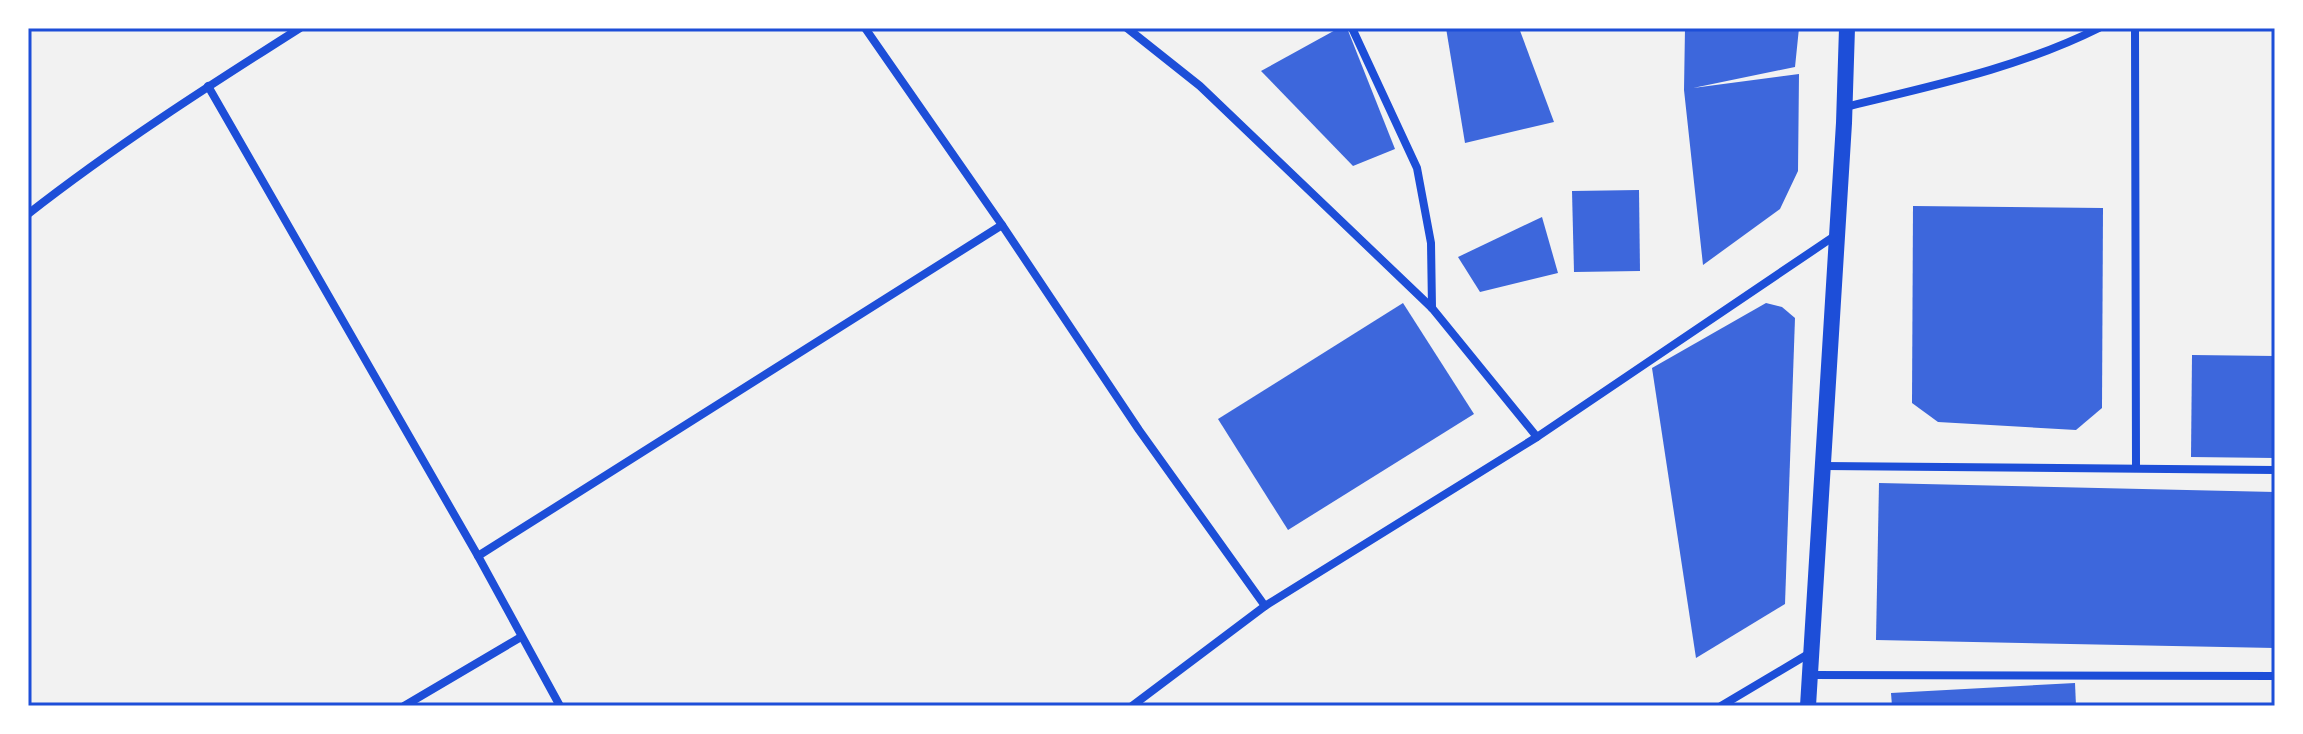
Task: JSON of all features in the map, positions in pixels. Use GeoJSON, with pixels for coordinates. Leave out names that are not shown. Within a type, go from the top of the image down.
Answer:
{"type":"FeatureCollection","features":[{"type":"Feature","properties":{"kind":"main road"},"geometry":{"type":"LineString","coordinates":[[1808,706],[1838,234],[1847,28]]}},
{"type":"Feature","properties":{"kind":"street"},"geometry":{"type":"LineString","coordinates":[[28,214],[75,177],[208,86],[300,28]]}},
{"type":"Feature","properties":{"kind":"street"},"geometry":{"type":"LineString","coordinates":[[865,28],[1139,430],[1265,606]]}},
{"type":"Feature","properties":{"kind":"street"},"geometry":{"type":"LineString","coordinates":[[1127,28],[1200,86],[1432,308],[1537,437]]}},
{"type":"Feature","properties":{"kind":"street"},"geometry":{"type":"LineString","coordinates":[[1352,28],[1417,168],[1431,243],[1432,308]]}},
{"type":"Feature","properties":{"kind":"street"},"geometry":{"type":"LineString","coordinates":[[1845,107],[1982,73],[2067,44],[2099,28]]}},
{"type":"Feature","properties":{"kind":"street"},"geometry":{"type":"LineString","coordinates":[[2135,28],[2136,467]]}},
{"type":"Feature","properties":{"kind":"street"},"geometry":{"type":"LineString","coordinates":[[208,86],[478,556],[560,706]]}},
{"type":"Feature","properties":{"kind":"street"},"geometry":{"type":"LineString","coordinates":[[478,556],[1002,225]]}},
{"type":"Feature","properties":{"kind":"street"},"geometry":{"type":"LineString","coordinates":[[1132,706],[1265,606],[1537,437],[1838,234]]}},
{"type":"Feature","properties":{"kind":"street"},"geometry":{"type":"LineString","coordinates":[[1824,466],[2275,470]]}},
{"type":"Feature","properties":{"kind":"street"},"geometry":{"type":"LineString","coordinates":[[404,706],[521,637]]}},
{"type":"Feature","properties":{"kind":"street"},"geometry":{"type":"LineString","coordinates":[[1721,706],[1811,652]]}},
{"type":"Feature","properties":{"kind":"street"},"geometry":{"type":"LineString","coordinates":[[1809,675],[2275,676]]}},
{"type":"Feature","properties":{"kind":"building"},"geometry":{"type":"Polygon","coordinates":[[[1339,28],[1347,28],[1395,149],[1353,166],[1261,71],[1339,28]]]}},
{"type":"Feature","properties":{"kind":"building"},"geometry":{"type":"Polygon","coordinates":[[[1446,28],[1519,28],[1554,122],[1465,143],[1446,28]]]}},
{"type":"Feature","properties":{"kind":"building"},"geometry":{"type":"Polygon","coordinates":[[[1685,28],[1799,28],[1795,67],[1693,88],[1799,74],[1798,171],[1780,209],[1703,265],[1684,90],[1685,28]]]}},
{"type":"Feature","properties":{"kind":"building"},"geometry":{"type":"Polygon","coordinates":[[[1639,190],[1640,271],[1574,272],[1572,191],[1639,190]]]}},
{"type":"Feature","properties":{"kind":"building"},"geometry":{"type":"Polygon","coordinates":[[[1913,206],[2103,208],[2102,408],[2076,430],[1938,422],[1912,403],[1913,206]]]}},
{"type":"Feature","properties":{"kind":"building"},"geometry":{"type":"Polygon","coordinates":[[[1542,217],[1558,273],[1480,292],[1458,257],[1542,217]]]}},
{"type":"Feature","properties":{"kind":"building"},"geometry":{"type":"Polygon","coordinates":[[[1403,303],[1474,414],[1288,530],[1218,419],[1403,303]]]}},
{"type":"Feature","properties":{"kind":"building"},"geometry":{"type":"Polygon","coordinates":[[[1766,303],[1782,307],[1795,318],[1785,604],[1696,658],[1652,368],[1766,303]]]}},
{"type":"Feature","properties":{"kind":"building"},"geometry":{"type":"Polygon","coordinates":[[[2192,355],[2275,356],[2275,458],[2191,457],[2192,355]]]}},
{"type":"Feature","properties":{"kind":"building"},"geometry":{"type":"Polygon","coordinates":[[[1879,483],[2275,492],[2275,648],[1876,640],[1879,483]]]}},
{"type":"Feature","properties":{"kind":"building"},"geometry":{"type":"Polygon","coordinates":[[[2075,683],[2076,706],[1892,706],[1891,693],[2075,683]]]}}]}
